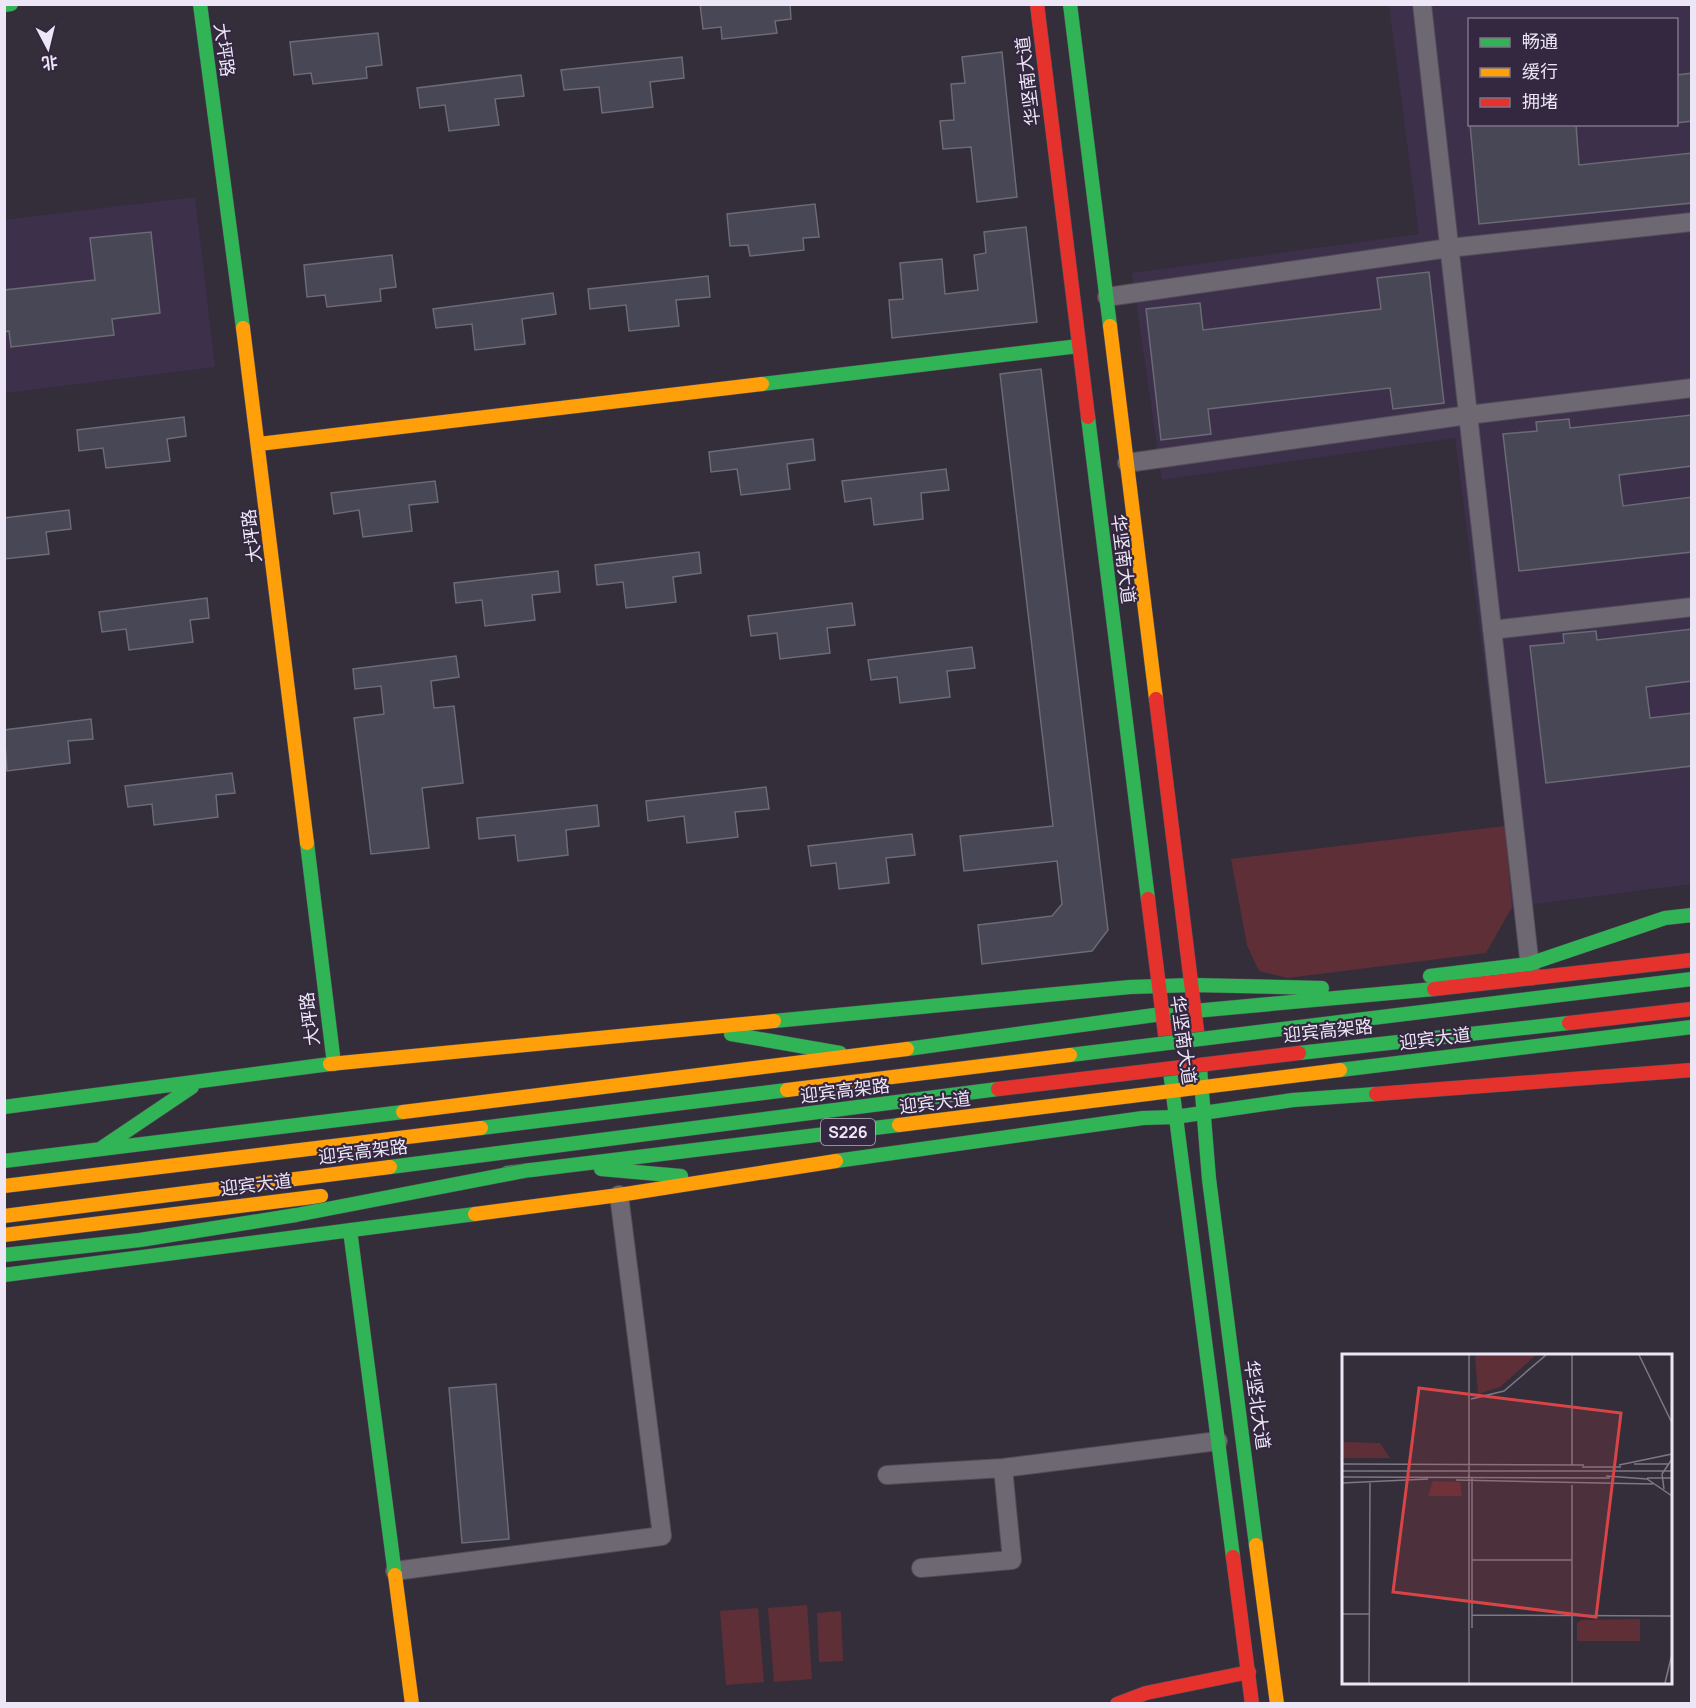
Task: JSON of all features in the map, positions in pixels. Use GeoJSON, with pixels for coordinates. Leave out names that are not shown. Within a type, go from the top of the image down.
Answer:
{"type":"FeatureCollection","features":[{"type":"Feature","properties":{"kind":"main road"},"geometry":{"type":"LineString","coordinates":[[4,5],[11,4]]}},
{"type":"Feature","properties":{"kind":"main road","name":"大坪路"},"geometry":{"type":"LineString","coordinates":[[200,4],[259,444],[334,1064]]}},
{"type":"Feature","properties":{"kind":"main road","name":"华坚南大道"},"geometry":{"type":"LineString","coordinates":[[1037,4],[1175,1117]]}},
{"type":"Feature","properties":{"kind":"main road","name":"华坚南大道"},"geometry":{"type":"LineString","coordinates":[[1070,4],[1193,985],[1204,1112]]}},
{"type":"Feature","properties":{"kind":"main road"},"geometry":{"type":"LineString","coordinates":[[259,444],[1079,346]]}},
{"type":"Feature","properties":{"kind":"main road"},"geometry":{"type":"LineString","coordinates":[[4,1161],[855,1056],[1162,1014],[1530,972],[1665,918],[1692,915]]}},
{"type":"Feature","properties":{"kind":"main road"},"geometry":{"type":"LineString","coordinates":[[4,1107],[197,1084],[334,1064],[1130,987],[1158,988],[1193,985],[1324,988],[1692,960]]}},
{"type":"Feature","properties":{"kind":"main road","name":"迎宾高架路"},"geometry":{"type":"LineString","coordinates":[[4,1186],[1167,1042],[1692,980]]}},
{"type":"Feature","properties":{"kind":"main road","name":"迎宾高架路"},"geometry":{"type":"LineString","coordinates":[[4,1216],[1204,1063],[1692,1009]]}},
{"type":"Feature","properties":{"kind":"main road","name":"迎宾大道"},"geometry":{"type":"LineString","coordinates":[[4,1234],[1692,1027]]}},
{"type":"Feature","properties":{"kind":"main road"},"geometry":{"type":"LineString","coordinates":[[698,1029],[855,1056]]}},
{"type":"Feature","properties":{"kind":"main road"},"geometry":{"type":"LineString","coordinates":[[4,1275],[619,1196],[714,1179],[934,1146],[1143,1118],[1175,1117],[1293,1100],[1692,1070]]}},
{"type":"Feature","properties":{"kind":"main road"},"geometry":{"type":"LineString","coordinates":[[100,1149],[197,1084]]}},
{"type":"Feature","properties":{"kind":"main road"},"geometry":{"type":"LineString","coordinates":[[4,1255],[140,1240],[296,1215],[842,1110]]}},
{"type":"Feature","properties":{"kind":"main road","name":"华坚北大道"},"geometry":{"type":"LineString","coordinates":[[1204,1112],[1209,1179],[1277,1704]]}},
{"type":"Feature","properties":{"kind":"main road"},"geometry":{"type":"LineString","coordinates":[[1175,1117],[1252,1704]]}},
{"type":"Feature","properties":{"kind":"main road"},"geometry":{"type":"LineString","coordinates":[[567,1165],[714,1179]]}},
{"type":"Feature","properties":{"kind":"main road"},"geometry":{"type":"LineString","coordinates":[[350,1230],[412,1704]]}},
{"type":"Feature","properties":{"kind":"main road"},"geometry":{"type":"LineString","coordinates":[[1117,1704],[1146,1693],[1249,1672]]}},
{"type":"Feature","properties":{"kind":"street"},"geometry":{"type":"LineString","coordinates":[[1422,4],[1530,972]]}},
{"type":"Feature","properties":{"kind":"street"},"geometry":{"type":"LineString","coordinates":[[1107,297],[1449,248],[1692,222]]}},
{"type":"Feature","properties":{"kind":"street"},"geometry":{"type":"LineString","coordinates":[[1127,463],[1468,415],[1692,388]]}},
{"type":"Feature","properties":{"kind":"street"},"geometry":{"type":"LineString","coordinates":[[1492,630],[1692,608]]}},
{"type":"Feature","properties":{"kind":"street"},"geometry":{"type":"LineString","coordinates":[[396,1571],[662,1536],[619,1196]]}},
{"type":"Feature","properties":{"kind":"street"},"geometry":{"type":"LineString","coordinates":[[887,1475],[1003,1468],[1218,1441]]}},
{"type":"Feature","properties":{"kind":"street"},"geometry":{"type":"LineString","coordinates":[[921,1568],[1012,1560],[1003,1468]]}},
{"type":"Feature","properties":{"kind":"shaded area"},"geometry":{"type":"Polygon","coordinates":[[[1389,5],[1691,5],[1691,884],[1512,907],[1505,826],[1455,438],[1162,480],[1132,273],[1419,234],[1389,5]]]}},
{"type":"Feature","properties":{"kind":"shaded area"},"geometry":{"type":"Polygon","coordinates":[[[195,197],[215,367],[5,393],[4,220],[195,197]]]}},
{"type":"Feature","properties":{"kind":"shaded area"},"geometry":{"type":"Polygon","coordinates":[[[1505,826],[1512,907],[1486,953],[1288,978],[1259,971],[1247,945],[1231,859],[1505,826]]]}},
{"type":"Feature","properties":{"kind":"shaded area"},"geometry":{"type":"Polygon","coordinates":[[[807,1605],[812,1679],[774,1682],[768,1608],[807,1605]]]}},
{"type":"Feature","properties":{"kind":"shaded area"},"geometry":{"type":"Polygon","coordinates":[[[758,1608],[764,1682],[726,1685],[720,1611],[758,1608]]]}},
{"type":"Feature","properties":{"kind":"shaded area"},"geometry":{"type":"Polygon","coordinates":[[[841,1611],[843,1661],[819,1662],[817,1613],[841,1611]]]}},
{"type":"Feature","properties":{"kind":"building"},"geometry":{"type":"Polygon","coordinates":[[[700,4],[790,4],[791,19],[775,21],[777,33],[722,39],[721,27],[703,29],[700,4]]]}},
{"type":"Feature","properties":{"kind":"building"},"geometry":{"type":"Polygon","coordinates":[[[378,33],[382,65],[366,67],[367,78],[313,84],[311,73],[294,75],[290,42],[378,33]]]}},
{"type":"Feature","properties":{"kind":"building"},"geometry":{"type":"Polygon","coordinates":[[[1002,52],[1017,197],[977,202],[971,147],[943,149],[940,121],[954,120],[951,84],[965,83],[962,57],[1002,52]]]}},
{"type":"Feature","properties":{"kind":"building"},"geometry":{"type":"Polygon","coordinates":[[[682,57],[684,78],[650,82],[653,107],[602,113],[599,87],[564,90],[561,70],[682,57]]]}},
{"type":"Feature","properties":{"kind":"building"},"geometry":{"type":"Polygon","coordinates":[[[1692,73],[1692,121],[1678,123],[1678,75],[1692,73]]]}},
{"type":"Feature","properties":{"kind":"building"},"geometry":{"type":"Polygon","coordinates":[[[521,75],[524,96],[495,99],[499,125],[449,131],[445,105],[420,108],[417,88],[521,75]]]}},
{"type":"Feature","properties":{"kind":"building"},"geometry":{"type":"Polygon","coordinates":[[[1470,126],[1576,126],[1579,165],[1692,153],[1692,203],[1479,224],[1470,126]]]}},
{"type":"Feature","properties":{"kind":"building"},"geometry":{"type":"Polygon","coordinates":[[[815,204],[819,237],[803,238],[804,250],[750,256],[748,245],[730,246],[727,214],[815,204]]]}},
{"type":"Feature","properties":{"kind":"building"},"geometry":{"type":"Polygon","coordinates":[[[1026,227],[1037,322],[892,338],[889,300],[903,299],[900,263],[942,259],[945,294],[978,290],[974,255],[986,253],[984,232],[1026,227]]]}},
{"type":"Feature","properties":{"kind":"building"},"geometry":{"type":"Polygon","coordinates":[[[151,232],[160,313],[112,319],[114,335],[11,347],[9,331],[4,332],[4,290],[95,280],[90,238],[151,232]]]}},
{"type":"Feature","properties":{"kind":"building"},"geometry":{"type":"Polygon","coordinates":[[[392,255],[396,287],[380,289],[381,301],[327,307],[325,295],[307,297],[304,265],[392,255]]]}},
{"type":"Feature","properties":{"kind":"building"},"geometry":{"type":"Polygon","coordinates":[[[1429,272],[1444,403],[1393,409],[1390,388],[1208,409],[1211,434],[1161,440],[1146,309],[1200,303],[1203,330],[1381,309],[1377,278],[1429,272]]]}},
{"type":"Feature","properties":{"kind":"building"},"geometry":{"type":"Polygon","coordinates":[[[708,276],[710,297],[676,300],[679,326],[629,331],[626,305],[590,309],[588,289],[708,276]]]}},
{"type":"Feature","properties":{"kind":"building"},"geometry":{"type":"Polygon","coordinates":[[[553,293],[556,314],[522,319],[525,344],[475,350],[472,324],[436,328],[433,309],[553,293]]]}},
{"type":"Feature","properties":{"kind":"building"},"geometry":{"type":"Polygon","coordinates":[[[1041,369],[1108,930],[1092,951],[982,964],[978,925],[1052,916],[1062,904],[1057,861],[964,871],[960,836],[1053,826],[1000,374],[1041,369]]]}},
{"type":"Feature","properties":{"kind":"building"},"geometry":{"type":"Polygon","coordinates":[[[1692,415],[1692,466],[1619,475],[1623,506],[1692,497],[1692,552],[1519,571],[1503,434],[1537,431],[1536,422],[1569,419],[1570,428],[1692,415]]]}},
{"type":"Feature","properties":{"kind":"building"},"geometry":{"type":"Polygon","coordinates":[[[184,417],[186,436],[167,439],[170,461],[106,468],[103,448],[79,451],[77,430],[184,417]]]}},
{"type":"Feature","properties":{"kind":"building"},"geometry":{"type":"Polygon","coordinates":[[[813,439],[815,460],[787,464],[790,489],[741,495],[737,469],[711,472],[709,452],[813,439]]]}},
{"type":"Feature","properties":{"kind":"building"},"geometry":{"type":"Polygon","coordinates":[[[946,469],[949,490],[921,493],[923,519],[874,525],[871,498],[845,502],[842,481],[946,469]]]}},
{"type":"Feature","properties":{"kind":"building"},"geometry":{"type":"Polygon","coordinates":[[[435,481],[438,502],[409,505],[412,531],[363,537],[359,510],[334,514],[331,493],[435,481]]]}},
{"type":"Feature","properties":{"kind":"building"},"geometry":{"type":"Polygon","coordinates":[[[69,510],[71,529],[46,532],[49,554],[4,559],[4,518],[69,510]]]}},
{"type":"Feature","properties":{"kind":"building"},"geometry":{"type":"Polygon","coordinates":[[[699,552],[701,573],[673,577],[676,602],[626,608],[623,582],[597,585],[595,565],[699,552]]]}},
{"type":"Feature","properties":{"kind":"building"},"geometry":{"type":"Polygon","coordinates":[[[558,571],[560,592],[532,595],[535,620],[485,626],[482,600],[456,603],[454,583],[558,571]]]}},
{"type":"Feature","properties":{"kind":"building"},"geometry":{"type":"Polygon","coordinates":[[[207,598],[209,618],[190,620],[193,642],[129,650],[126,629],[102,632],[99,612],[207,598]]]}},
{"type":"Feature","properties":{"kind":"building"},"geometry":{"type":"Polygon","coordinates":[[[852,603],[855,625],[827,628],[830,653],[780,659],[777,633],[751,636],[748,616],[852,603]]]}},
{"type":"Feature","properties":{"kind":"building"},"geometry":{"type":"Polygon","coordinates":[[[1692,629],[1692,681],[1646,687],[1650,718],[1692,713],[1692,766],[1546,783],[1530,646],[1564,643],[1563,634],[1596,631],[1597,640],[1692,629]]]}},
{"type":"Feature","properties":{"kind":"building"},"geometry":{"type":"Polygon","coordinates":[[[972,647],[975,668],[947,671],[950,697],[900,703],[897,677],[871,680],[868,660],[972,647]]]}},
{"type":"Feature","properties":{"kind":"building"},"geometry":{"type":"Polygon","coordinates":[[[456,656],[459,677],[431,681],[434,708],[454,706],[463,783],[422,788],[429,848],[371,854],[354,718],[384,714],[381,686],[355,689],[353,669],[456,656]]]}},
{"type":"Feature","properties":{"kind":"building"},"geometry":{"type":"Polygon","coordinates":[[[91,719],[93,739],[68,741],[70,763],[7,771],[4,730],[91,719]]]}},
{"type":"Feature","properties":{"kind":"building"},"geometry":{"type":"Polygon","coordinates":[[[232,773],[235,793],[216,795],[218,817],[154,825],[152,804],[128,807],[125,786],[232,773]]]}},
{"type":"Feature","properties":{"kind":"building"},"geometry":{"type":"Polygon","coordinates":[[[766,787],[769,809],[735,812],[738,837],[687,843],[684,816],[648,821],[646,801],[766,787]]]}},
{"type":"Feature","properties":{"kind":"building"},"geometry":{"type":"Polygon","coordinates":[[[597,805],[599,826],[566,830],[568,855],[518,861],[515,835],[479,839],[477,818],[597,805]]]}},
{"type":"Feature","properties":{"kind":"building"},"geometry":{"type":"Polygon","coordinates":[[[912,834],[915,855],[886,858],[889,883],[839,889],[836,863],[811,866],[808,846],[912,834]]]}},
{"type":"Feature","properties":{"kind":"building"},"geometry":{"type":"Polygon","coordinates":[[[496,1384],[509,1539],[462,1543],[449,1388],[496,1384]]]}},
{"type":"Feature","properties":{"kind":"traffic: fast"},"geometry":{"type":"LineString","coordinates":[[4,5],[11,4]]}},
{"type":"Feature","properties":{"kind":"traffic: fast"},"geometry":{"type":"LineString","coordinates":[[200,4],[243,328]]}},
{"type":"Feature","properties":{"kind":"traffic: fast"},"geometry":{"type":"LineString","coordinates":[[1070,4],[1110,326]]}},
{"type":"Feature","properties":{"kind":"traffic: fast"},"geometry":{"type":"LineString","coordinates":[[762,384],[1079,346]]}},
{"type":"Feature","properties":{"kind":"traffic: fast"},"geometry":{"type":"LineString","coordinates":[[1088,417],[1148,899]]}},
{"type":"Feature","properties":{"kind":"traffic: fast"},"geometry":{"type":"LineString","coordinates":[[307,843],[334,1064]]}},
{"type":"Feature","properties":{"kind":"traffic: fast"},"geometry":{"type":"LineString","coordinates":[[1430,976],[1529,964],[1665,918],[1692,915]]}},
{"type":"Feature","properties":{"kind":"traffic: fast"},"geometry":{"type":"LineString","coordinates":[[1070,1055],[1692,979]]}},
{"type":"Feature","properties":{"kind":"traffic: fast"},"geometry":{"type":"LineString","coordinates":[[774,1021],[1130,987],[1193,985],[1322,988]]}},
{"type":"Feature","properties":{"kind":"traffic: fast"},"geometry":{"type":"LineString","coordinates":[[907,1049],[1162,1014],[1434,989]]}},
{"type":"Feature","properties":{"kind":"traffic: fast"},"geometry":{"type":"LineString","coordinates":[[1299,1053],[1569,1023]]}},
{"type":"Feature","properties":{"kind":"traffic: fast"},"geometry":{"type":"LineString","coordinates":[[1340,1070],[1692,1027]]}},
{"type":"Feature","properties":{"kind":"traffic: fast"},"geometry":{"type":"LineString","coordinates":[[731,1034],[840,1053]]}},
{"type":"Feature","properties":{"kind":"traffic: fast"},"geometry":{"type":"LineString","coordinates":[[4,1107],[330,1064]]}},
{"type":"Feature","properties":{"kind":"traffic: fast"},"geometry":{"type":"LineString","coordinates":[[1200,1068],[1209,1179],[1256,1545]]}},
{"type":"Feature","properties":{"kind":"traffic: fast"},"geometry":{"type":"LineString","coordinates":[[1170,1071],[1233,1557]]}},
{"type":"Feature","properties":{"kind":"traffic: fast"},"geometry":{"type":"LineString","coordinates":[[100,1149],[192,1087]]}},
{"type":"Feature","properties":{"kind":"traffic: fast"},"geometry":{"type":"LineString","coordinates":[[390,1167],[998,1089]]}},
{"type":"Feature","properties":{"kind":"traffic: fast"},"geometry":{"type":"LineString","coordinates":[[481,1128],[787,1090]]}},
{"type":"Feature","properties":{"kind":"traffic: fast"},"geometry":{"type":"LineString","coordinates":[[836,1161],[1143,1118],[1175,1117],[1293,1100],[1376,1094]]}},
{"type":"Feature","properties":{"kind":"traffic: fast"},"geometry":{"type":"LineString","coordinates":[[4,1161],[403,1112]]}},
{"type":"Feature","properties":{"kind":"traffic: fast"},"geometry":{"type":"LineString","coordinates":[[507,1173],[899,1125]]}},
{"type":"Feature","properties":{"kind":"traffic: fast"},"geometry":{"type":"LineString","coordinates":[[601,1169],[681,1176]]}},
{"type":"Feature","properties":{"kind":"traffic: fast"},"geometry":{"type":"LineString","coordinates":[[4,1255],[140,1240],[296,1215],[529,1170]]}},
{"type":"Feature","properties":{"kind":"traffic: fast"},"geometry":{"type":"LineString","coordinates":[[4,1275],[475,1214]]}},
{"type":"Feature","properties":{"kind":"traffic: fast"},"geometry":{"type":"LineString","coordinates":[[350,1230],[395,1575]]}},
{"type":"Feature","properties":{"kind":"traffic: slow"},"geometry":{"type":"LineString","coordinates":[[1110,326],[1156,699]]}},
{"type":"Feature","properties":{"kind":"traffic: slow"},"geometry":{"type":"LineString","coordinates":[[243,328],[307,843]]}},
{"type":"Feature","properties":{"kind":"traffic: slow"},"geometry":{"type":"LineString","coordinates":[[259,444],[762,384]]}},
{"type":"Feature","properties":{"kind":"traffic: slow"},"geometry":{"type":"LineString","coordinates":[[330,1064],[774,1021]]}},
{"type":"Feature","properties":{"kind":"traffic: slow"},"geometry":{"type":"LineString","coordinates":[[403,1112],[907,1049]]}},
{"type":"Feature","properties":{"kind":"traffic: slow"},"geometry":{"type":"LineString","coordinates":[[787,1090],[1070,1055]]}},
{"type":"Feature","properties":{"kind":"traffic: slow"},"geometry":{"type":"LineString","coordinates":[[899,1125],[1340,1070]]}},
{"type":"Feature","properties":{"kind":"traffic: slow"},"geometry":{"type":"LineString","coordinates":[[4,1186],[481,1128]]}},
{"type":"Feature","properties":{"kind":"traffic: slow"},"geometry":{"type":"LineString","coordinates":[[475,1214],[619,1195],[836,1161]]}},
{"type":"Feature","properties":{"kind":"traffic: slow"},"geometry":{"type":"LineString","coordinates":[[4,1216],[390,1167]]}},
{"type":"Feature","properties":{"kind":"traffic: slow"},"geometry":{"type":"LineString","coordinates":[[4,1235],[321,1196]]}},
{"type":"Feature","properties":{"kind":"traffic: slow"},"geometry":{"type":"LineString","coordinates":[[1256,1545],[1277,1704]]}},
{"type":"Feature","properties":{"kind":"traffic: slow"},"geometry":{"type":"LineString","coordinates":[[395,1575],[412,1704]]}},
{"type":"Feature","properties":{"kind":"traffic: jam"},"geometry":{"type":"LineString","coordinates":[[1037,4],[1088,417]]}},
{"type":"Feature","properties":{"kind":"traffic: jam"},"geometry":{"type":"LineString","coordinates":[[1156,699],[1197,1031]]}},
{"type":"Feature","properties":{"kind":"traffic: jam"},"geometry":{"type":"LineString","coordinates":[[1148,899],[1165,1034]]}},
{"type":"Feature","properties":{"kind":"traffic: jam"},"geometry":{"type":"LineString","coordinates":[[1434,989],[1692,960]]}},
{"type":"Feature","properties":{"kind":"traffic: jam"},"geometry":{"type":"LineString","coordinates":[[1569,1023],[1692,1009]]}},
{"type":"Feature","properties":{"kind":"traffic: jam"},"geometry":{"type":"LineString","coordinates":[[998,1089],[1299,1053]]}},
{"type":"Feature","properties":{"kind":"traffic: jam"},"geometry":{"type":"LineString","coordinates":[[1376,1094],[1692,1070]]}},
{"type":"Feature","properties":{"kind":"traffic: jam"},"geometry":{"type":"LineString","coordinates":[[1233,1557],[1252,1704]]}},
{"type":"Feature","properties":{"kind":"traffic: jam"},"geometry":{"type":"LineString","coordinates":[[1117,1704],[1146,1693],[1249,1672]]}}]}
